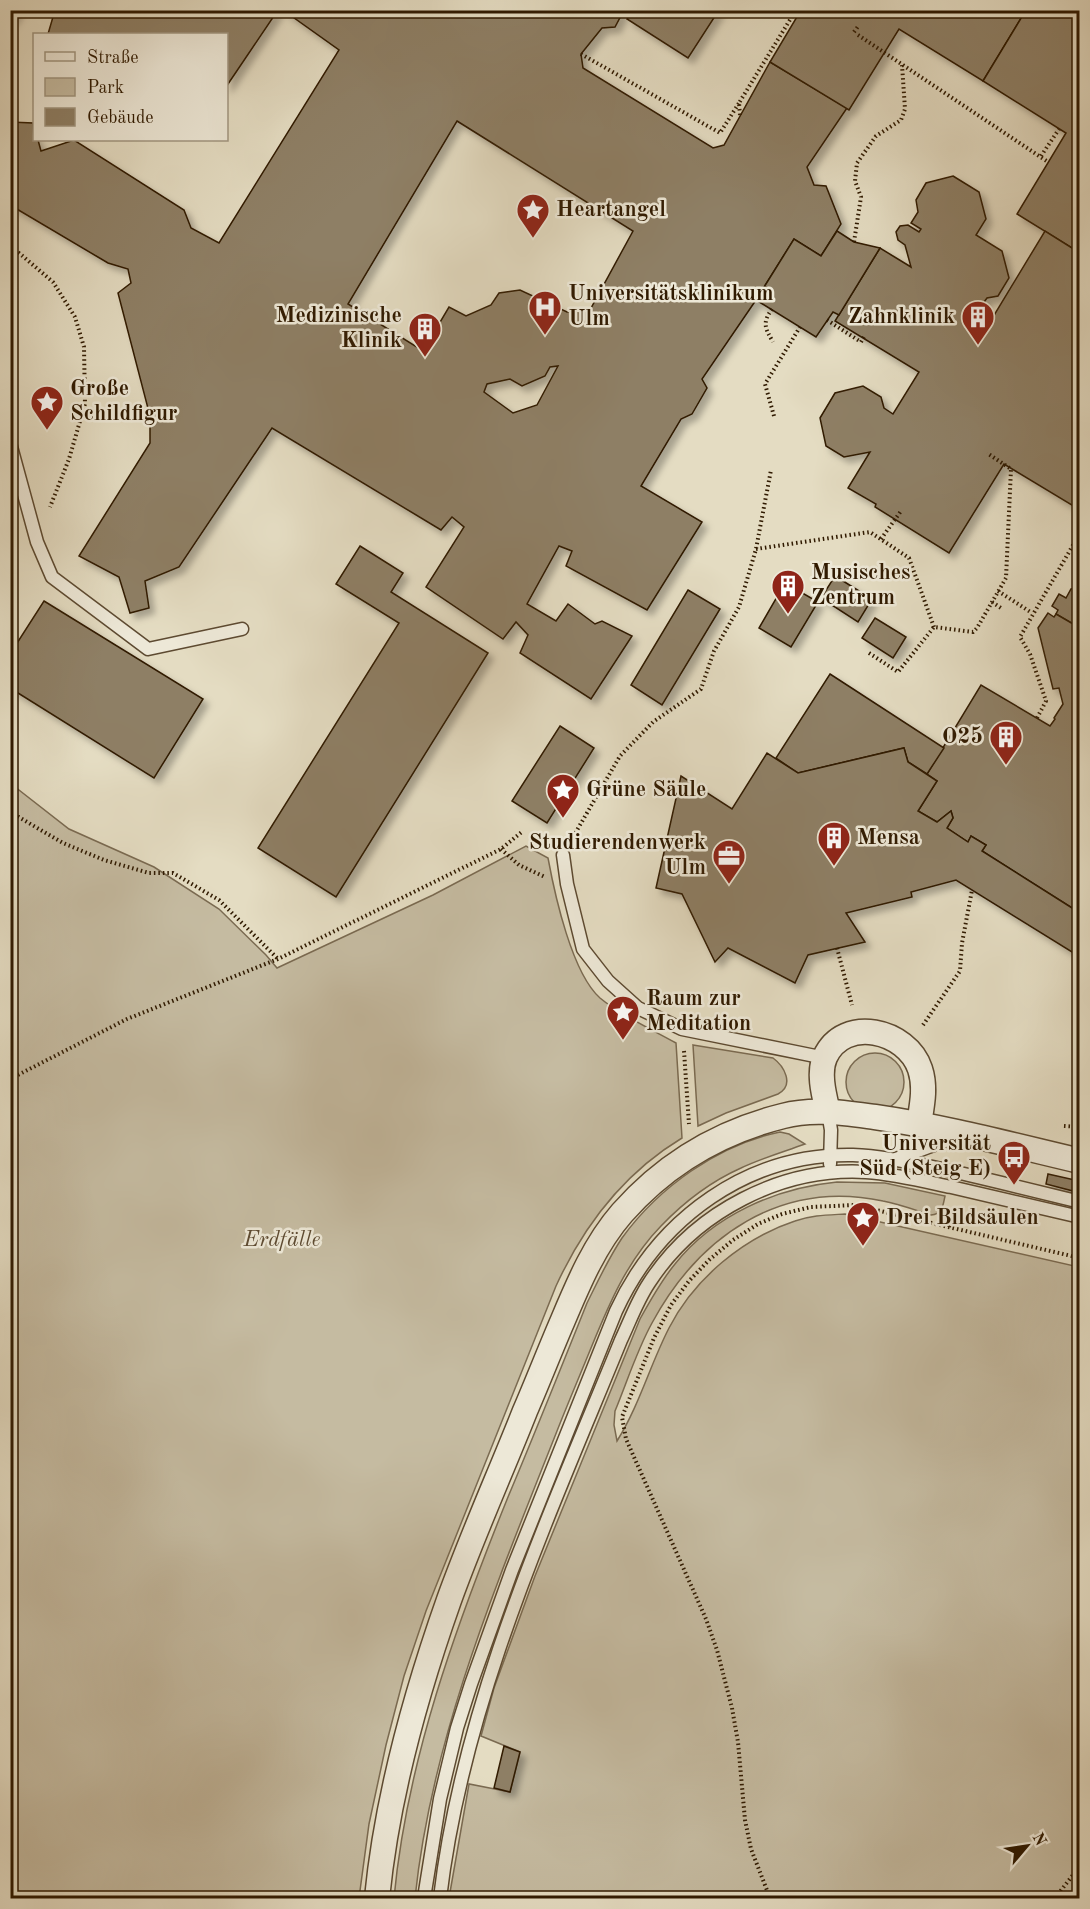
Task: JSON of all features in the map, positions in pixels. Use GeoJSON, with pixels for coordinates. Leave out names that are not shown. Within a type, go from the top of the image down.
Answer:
{"type":"FeatureCollection","features":[{"type":"Feature","properties":{"kind":"street"},"geometry":{"type":"LineString","coordinates":[[828,1112],[822,1082],[825,1058],[836,1042],[851,1034],[879,1033],[895,1038],[909,1049],[916,1059],[924,1092],[919,1124]]}},
{"type":"Feature","properties":{"kind":"street"},"geometry":{"type":"LineString","coordinates":[[377,1899],[390,1806],[407,1734],[450,1598],[576,1288],[604,1237],[640,1194],[691,1153],[724,1136],[757,1123],[806,1112],[852,1114],[919,1124],[1080,1161]]}},
{"type":"Feature","properties":{"kind":"lane"},"geometry":{"type":"LineString","coordinates":[[10,443],[37,542],[52,577],[148,650],[242,628]]}},
{"type":"Feature","properties":{"kind":"lane"},"geometry":{"type":"LineString","coordinates":[[563,855],[567,884],[583,949],[608,981],[638,1008],[682,1029],[825,1058]]}},
{"type":"Feature","properties":{"kind":"lane"},"geometry":{"type":"LineString","coordinates":[[828,1112],[831,1130],[830,1173]]}},
{"type":"Feature","properties":{"kind":"lane"},"geometry":{"type":"LineString","coordinates":[[914,1153],[919,1124]]}},
{"type":"Feature","properties":{"kind":"lane"},"geometry":{"type":"LineString","coordinates":[[864,1172],[965,1134]]}},
{"type":"Feature","properties":{"kind":"lane"},"geometry":{"type":"LineString","coordinates":[[424,1899],[434,1827],[447,1769],[471,1684],[520,1548],[609,1328],[629,1285],[659,1242],[677,1224],[714,1196],[745,1178],[773,1167],[830,1156],[864,1156],[896,1160],[1080,1202]]}},
{"type":"Feature","properties":{"kind":"lane"},"geometry":{"type":"LineString","coordinates":[[440,1899],[450,1829],[462,1773],[489,1679],[526,1574],[639,1301],[673,1252],[722,1210],[751,1195],[806,1176],[830,1173],[864,1172],[912,1178],[1080,1217]]}},
{"type":"Feature","properties":{"kind":"path"},"geometry":{"type":"LineString","coordinates":[[581,54],[720,133],[796,10]]}},
{"type":"Feature","properties":{"kind":"path"},"geometry":{"type":"LineString","coordinates":[[859,25],[856,34],[1048,162]]}},
{"type":"Feature","properties":{"kind":"path"},"geometry":{"type":"LineString","coordinates":[[854,242],[861,197],[855,181],[857,163],[876,136],[901,120],[905,109],[902,65]]}},
{"type":"Feature","properties":{"kind":"path"},"geometry":{"type":"LineString","coordinates":[[739,104],[740,115]]}},
{"type":"Feature","properties":{"kind":"path"},"geometry":{"type":"LineString","coordinates":[[1041,156],[1059,129]]}},
{"type":"Feature","properties":{"kind":"path"},"geometry":{"type":"LineString","coordinates":[[10,249],[19,253],[53,282],[75,317],[84,347],[85,404],[69,459],[37,542]]}},
{"type":"Feature","properties":{"kind":"path"},"geometry":{"type":"LineString","coordinates":[[772,309],[766,318],[766,330],[773,342]]}},
{"type":"Feature","properties":{"kind":"path"},"geometry":{"type":"LineString","coordinates":[[827,320],[861,342],[864,337]]}},
{"type":"Feature","properties":{"kind":"path"},"geometry":{"type":"LineString","coordinates":[[774,416],[765,384],[800,327]]}},
{"type":"Feature","properties":{"kind":"path"},"geometry":{"type":"LineString","coordinates":[[934,627],[973,632],[1006,578],[1011,469],[987,453]]}},
{"type":"Feature","properties":{"kind":"path"},"geometry":{"type":"LineString","coordinates":[[563,855],[620,756],[653,722],[701,689],[714,651],[739,607],[756,549],[771,470]]}},
{"type":"Feature","properties":{"kind":"path"},"geometry":{"type":"LineString","coordinates":[[881,539],[901,511]]}},
{"type":"Feature","properties":{"kind":"path"},"geometry":{"type":"LineString","coordinates":[[756,549],[870,532],[909,558],[934,627]]}},
{"type":"Feature","properties":{"kind":"path"},"geometry":{"type":"LineString","coordinates":[[1036,718],[1046,701],[1030,654],[1020,637],[1080,533]]}},
{"type":"Feature","properties":{"kind":"path"},"geometry":{"type":"LineString","coordinates":[[998,591],[1032,613]]}},
{"type":"Feature","properties":{"kind":"path"},"geometry":{"type":"LineString","coordinates":[[992,602],[1001,608]]}},
{"type":"Feature","properties":{"kind":"path"},"geometry":{"type":"LineString","coordinates":[[869,653],[898,672],[934,627]]}},
{"type":"Feature","properties":{"kind":"path"},"geometry":{"type":"LineString","coordinates":[[10,812],[63,843],[104,860],[149,873],[173,873],[219,900],[278,959]]}},
{"type":"Feature","properties":{"kind":"path"},"geometry":{"type":"LineString","coordinates":[[10,1079],[127,1019],[278,959],[501,849],[523,831]]}},
{"type":"Feature","properties":{"kind":"path"},"geometry":{"type":"LineString","coordinates":[[501,849],[519,865],[537,875],[567,884]]}},
{"type":"Feature","properties":{"kind":"path"},"geometry":{"type":"LineString","coordinates":[[918,1032],[960,971],[962,943],[972,890]]}},
{"type":"Feature","properties":{"kind":"path"},"geometry":{"type":"LineString","coordinates":[[837,948],[860,1032]]}},
{"type":"Feature","properties":{"kind":"path"},"geometry":{"type":"LineString","coordinates":[[682,1029],[691,1153]]}},
{"type":"Feature","properties":{"kind":"path"},"geometry":{"type":"LineString","coordinates":[[770,1899],[751,1849],[745,1820],[738,1743],[717,1650],[706,1619],[626,1439],[622,1417],[654,1338],[671,1305],[709,1260],[733,1240],[758,1224],[782,1214],[811,1207],[855,1205],[1080,1258]]}},
{"type":"Feature","properties":{"kind":"path"},"geometry":{"type":"LineString","coordinates":[[1055,1899],[1080,1866]]}},
{"type":"Feature","properties":{"kind":"green space","name":"Erdfälle"},"geometry":{"type":"Polygon","coordinates":[[[10,783],[69,829],[154,867],[219,909],[277,968],[433,895],[526,846],[548,858],[566,933],[581,971],[590,986],[600,998],[617,1010],[676,1043],[682,1138],[642,1167],[608,1202],[579,1242],[556,1286],[426,1611],[404,1676],[369,1824],[359,1898],[11,1898],[10,783]]]}},
{"type":"Feature","properties":{"kind":"green space"},"geometry":{"type":"Polygon","coordinates":[[[693,1045],[773,1058],[784,1071],[786,1086],[778,1094],[698,1126],[693,1045]]]}},
{"type":"Feature","properties":{"kind":"green space"},"geometry":{"type":"Polygon","coordinates":[[[869,1053],[881,1053],[896,1061],[904,1076],[904,1088],[896,1103],[881,1111],[869,1111],[854,1103],[846,1088],[846,1076],[854,1061],[869,1053]]]}},
{"type":"Feature","properties":{"kind":"green space"},"geometry":{"type":"Polygon","coordinates":[[[780,1132],[789,1134],[805,1144],[730,1173],[688,1201],[649,1239],[629,1268],[612,1299],[534,1488],[470,1660],[436,1778],[415,1898],[394,1898],[400,1846],[410,1795],[436,1694],[470,1595],[508,1497],[599,1278],[622,1238],[637,1219],[672,1185],[734,1147],[780,1132]]]}},
{"type":"Feature","properties":{"kind":"green space"},"geometry":{"type":"Polygon","coordinates":[[[837,1182],[885,1183],[945,1196],[940,1211],[931,1215],[901,1205],[846,1196],[810,1199],[777,1207],[747,1221],[719,1240],[694,1264],[671,1292],[652,1323],[615,1411],[614,1425],[617,1441],[632,1414],[656,1356],[679,1310],[706,1277],[722,1262],[739,1249],[776,1228],[814,1216],[845,1214],[1079,1267],[1079,1898],[449,1898],[469,1784],[510,1792],[520,1752],[481,1736],[494,1688],[535,1576],[640,1319],[670,1270],[708,1231],[727,1218],[769,1198],[791,1190],[837,1182]]]}},
{"type":"Feature","properties":{"kind":"building"},"geometry":{"type":"Polygon","coordinates":[[[10,10],[18,10],[10,22],[10,10]]]}},
{"type":"Feature","properties":{"kind":"building"},"geometry":{"type":"Polygon","coordinates":[[[55,10],[278,10],[228,84],[228,33],[48,33],[55,10]]]}},
{"type":"Feature","properties":{"kind":"building","name":"Medizinische Klinik"},"geometry":{"type":"Polygon","coordinates":[[[283,10],[624,10],[615,27],[602,28],[581,54],[583,68],[713,148],[724,145],[770,62],[847,108],[807,167],[814,185],[826,186],[841,224],[821,256],[794,239],[702,379],[707,388],[692,414],[681,419],[641,486],[702,522],[647,610],[566,566],[572,551],[559,546],[527,604],[556,621],[568,604],[595,624],[602,621],[632,636],[591,699],[520,653],[528,635],[516,622],[503,639],[426,587],[464,527],[452,517],[441,530],[272,428],[179,567],[145,581],[149,608],[130,613],[119,577],[79,556],[150,443],[150,416],[118,293],[131,283],[128,269],[108,263],[10,205],[10,122],[33,123],[33,141],[38,141],[41,151],[76,141],[184,210],[191,228],[219,243],[339,50],[283,10]],[[457,121],[348,304],[423,351],[449,307],[466,316],[491,305],[499,293],[520,290],[567,312],[591,308],[633,231],[457,121]],[[558,366],[550,367],[545,376],[522,386],[510,379],[487,384],[484,392],[513,413],[537,405],[558,366]]]}},
{"type":"Feature","properties":{"kind":"building"},"geometry":{"type":"Polygon","coordinates":[[[633,10],[719,10],[688,58],[627,19],[633,10]]]}},
{"type":"Feature","properties":{"kind":"building"},"geometry":{"type":"Polygon","coordinates":[[[801,10],[1026,10],[983,81],[899,29],[849,110],[770,62],[801,10]]]}},
{"type":"Feature","properties":{"kind":"building"},"geometry":{"type":"Polygon","coordinates":[[[1026,10],[1080,10],[1080,253],[1017,214],[1066,133],[983,81],[1026,10]]]}},
{"type":"Feature","properties":{"kind":"building","name":"Zahnklinik"},"geometry":{"type":"Polygon","coordinates":[[[953,176],[979,192],[986,219],[976,235],[1002,251],[1009,278],[998,296],[987,298],[979,309],[993,317],[1045,231],[1080,253],[1080,510],[1004,464],[949,553],[848,488],[870,452],[844,457],[826,446],[820,418],[835,393],[863,386],[881,397],[884,408],[893,414],[919,372],[835,321],[880,248],[911,267],[905,245],[898,240],[896,232],[900,226],[908,225],[919,232],[921,229],[911,223],[918,212],[916,200],[926,183],[953,176]]]}},
{"type":"Feature","properties":{"kind":"building"},"geometry":{"type":"Polygon","coordinates":[[[837,231],[854,242],[880,248],[839,315],[833,312],[816,337],[756,300],[794,239],[821,256],[837,231]]]}},
{"type":"Feature","properties":{"kind":"building"},"geometry":{"type":"Polygon","coordinates":[[[360,546],[403,573],[391,592],[488,653],[336,897],[258,848],[399,623],[336,584],[360,546]]]}},
{"type":"Feature","properties":{"kind":"building","name":"Musisches Zentrum"},"geometry":{"type":"Polygon","coordinates":[[[835,576],[872,599],[858,622],[821,598],[835,576]]]}},
{"type":"Feature","properties":{"kind":"building","name":"Musisches Zentrum"},"geometry":{"type":"Polygon","coordinates":[[[785,583],[818,602],[791,647],[759,628],[785,583]]]}},
{"type":"Feature","properties":{"kind":"building"},"geometry":{"type":"Polygon","coordinates":[[[1080,587],[1080,628],[1056,614],[1058,610],[1052,606],[1059,594],[1066,598],[1071,589],[1080,587]]]}},
{"type":"Feature","properties":{"kind":"building"},"geometry":{"type":"Polygon","coordinates":[[[688,590],[720,609],[662,705],[631,685],[688,590]]]}},
{"type":"Feature","properties":{"kind":"building"},"geometry":{"type":"Polygon","coordinates":[[[44,601],[203,699],[154,778],[10,688],[10,654],[44,601]]]}},
{"type":"Feature","properties":{"kind":"building","name":"O25"},"geometry":{"type":"Polygon","coordinates":[[[1048,613],[1054,617],[1056,614],[1080,628],[1080,913],[982,851],[986,845],[971,836],[968,842],[947,828],[953,818],[951,811],[937,822],[918,811],[937,781],[927,774],[981,685],[1050,726],[1055,719],[1063,704],[1059,688],[1053,689],[1038,628],[1048,613]]]}},
{"type":"Feature","properties":{"kind":"building","name":"Musisches Zentrum"},"geometry":{"type":"Polygon","coordinates":[[[875,618],[906,637],[893,658],[862,638],[875,618]]]}},
{"type":"Feature","properties":{"kind":"building"},"geometry":{"type":"Polygon","coordinates":[[[830,674],[944,748],[927,774],[908,762],[904,748],[798,773],[776,758],[830,674]]]}},
{"type":"Feature","properties":{"kind":"building"},"geometry":{"type":"Polygon","coordinates":[[[560,726],[594,748],[547,823],[512,801],[560,726]]]}},
{"type":"Feature","properties":{"kind":"building","name":"Mensa"},"geometry":{"type":"Polygon","coordinates":[[[904,748],[908,762],[937,781],[918,811],[937,822],[951,811],[953,818],[947,828],[968,842],[971,836],[986,845],[982,851],[1080,913],[1080,940],[1072,952],[956,880],[911,892],[912,897],[846,913],[865,942],[808,955],[795,983],[728,948],[715,962],[682,894],[656,888],[681,776],[732,809],[767,753],[798,773],[904,748]]]}},
{"type":"Feature","properties":{"kind":"building"},"geometry":{"type":"Polygon","coordinates":[[[1048,1174],[1075,1180],[1073,1191],[1046,1184],[1048,1174]]]}},
{"type":"Feature","properties":{"kind":"building"},"geometry":{"type":"Polygon","coordinates":[[[504,1746],[520,1752],[510,1792],[494,1788],[504,1746]]]}},
{"type":"Feature","properties":{"kind":"place","name":"Heartangel"},"geometry":{"type":"Point","coordinates":[533,239]}},
{"type":"Feature","properties":{"kind":"place","name":"Universitätsklinikum Ulm"},"geometry":{"type":"Point","coordinates":[545,336]}},
{"type":"Feature","properties":{"kind":"place","name":"Zahnklinik"},"geometry":{"type":"Point","coordinates":[978,346]}},
{"type":"Feature","properties":{"kind":"place","name":"Medizinische Klinik"},"geometry":{"type":"Point","coordinates":[425,358]}},
{"type":"Feature","properties":{"kind":"place","name":"Große Schildfigur"},"geometry":{"type":"Point","coordinates":[47,431]}},
{"type":"Feature","properties":{"kind":"place","name":"Musisches Zentrum"},"geometry":{"type":"Point","coordinates":[788,615]}},
{"type":"Feature","properties":{"kind":"place","name":"O25"},"geometry":{"type":"Point","coordinates":[1006,766]}},
{"type":"Feature","properties":{"kind":"place","name":"Grüne Säule"},"geometry":{"type":"Point","coordinates":[563,819]}},
{"type":"Feature","properties":{"kind":"place","name":"Mensa"},"geometry":{"type":"Point","coordinates":[834,867]}},
{"type":"Feature","properties":{"kind":"place","name":"Studierendenwerk Ulm"},"geometry":{"type":"Point","coordinates":[729,885]}},
{"type":"Feature","properties":{"kind":"place","name":"Raum zur Meditation"},"geometry":{"type":"Point","coordinates":[623,1041]}},
{"type":"Feature","properties":{"kind":"place","name":"Universität Süd (Steig E)"},"geometry":{"type":"Point","coordinates":[1014,1186]}},
{"type":"Feature","properties":{"kind":"place","name":"Drei Bildsäulen"},"geometry":{"type":"Point","coordinates":[863,1247]}}]}
